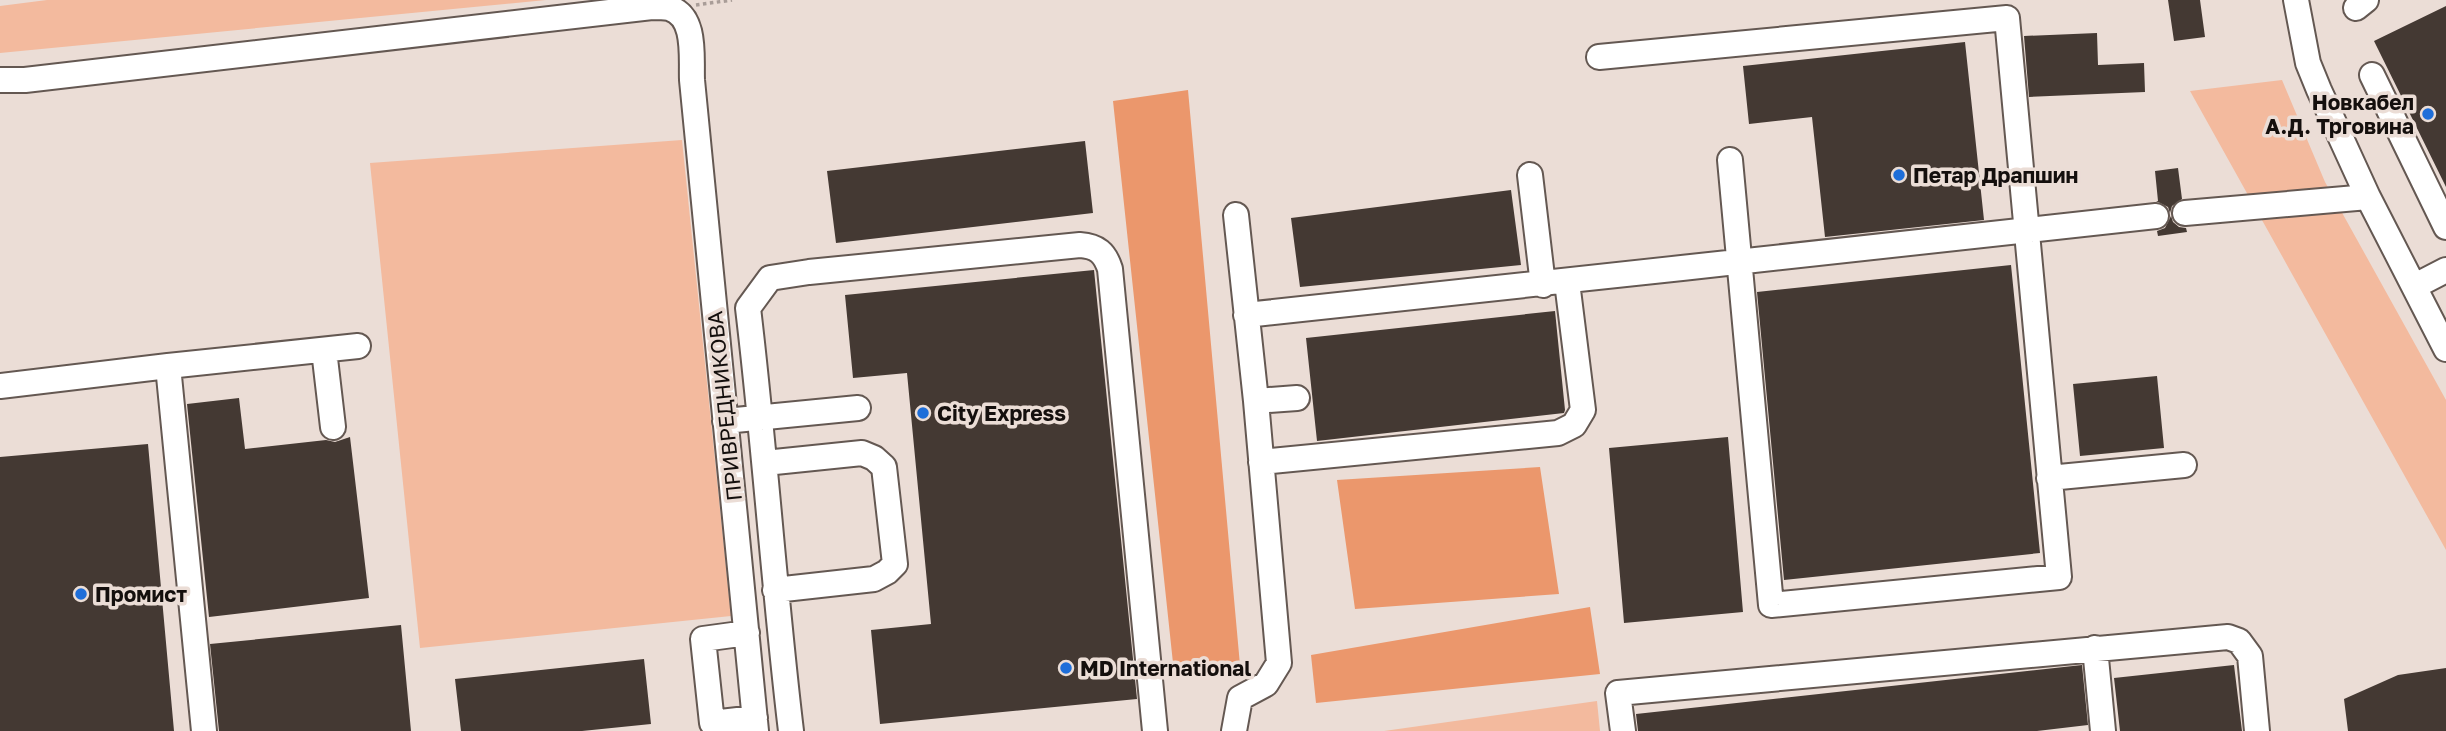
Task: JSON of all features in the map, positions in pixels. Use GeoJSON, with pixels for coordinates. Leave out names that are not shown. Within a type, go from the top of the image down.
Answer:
{"type":"FeatureCollection","features":[{"type":"Feature","properties":{"kind":"street"},"geometry":{"type":"LineString","coordinates":[[2296,0],[2308,63],[2368,197],[2443,338]]}},
{"type":"Feature","properties":{"kind":"street","name":"ПРИВРЕДНИКОВА"},"geometry":{"type":"LineString","coordinates":[[0,80],[25,80],[652,7],[670,8],[682,16],[688,27],[691,46],[692,80],[756,724]]}},
{"type":"Feature","properties":{"kind":"street"},"geometry":{"type":"LineString","coordinates":[[1599,57],[2007,18],[2059,577],[1771,605],[1730,160]]}},
{"type":"Feature","properties":{"kind":"street"},"geometry":{"type":"LineString","coordinates":[[2372,75],[2446,227]]}},
{"type":"Feature","properties":{"kind":"street"},"geometry":{"type":"LineString","coordinates":[[1261,462],[1558,433],[1574,425],[1583,410],[1531,175]]}},
{"type":"Feature","properties":{"kind":"street"},"geometry":{"type":"LineString","coordinates":[[2185,213],[2368,197]]}},
{"type":"Feature","properties":{"kind":"street"},"geometry":{"type":"LineString","coordinates":[[1234,731],[1240,698],[1266,684],[1279,663],[1256,401],[1236,215]]}},
{"type":"Feature","properties":{"kind":"street"},"geometry":{"type":"LineString","coordinates":[[1246,315],[2155,216]]}},
{"type":"Feature","properties":{"kind":"street"},"geometry":{"type":"LineString","coordinates":[[791,731],[775,590],[762,418],[748,308],[769,278],[1080,245],[1093,246],[1107,257],[1110,269],[1155,731]]}},
{"type":"Feature","properties":{"kind":"street"},"geometry":{"type":"LineString","coordinates":[[2415,286],[2446,270]]}},
{"type":"Feature","properties":{"kind":"street"},"geometry":{"type":"LineString","coordinates":[[0,386],[358,346]]}},
{"type":"Feature","properties":{"kind":"street"},"geometry":{"type":"LineString","coordinates":[[324,350],[333,427]]}},
{"type":"Feature","properties":{"kind":"street"},"geometry":{"type":"LineString","coordinates":[[168,366],[204,731]]}},
{"type":"Feature","properties":{"kind":"street"},"geometry":{"type":"LineString","coordinates":[[1256,401],[1297,398]]}},
{"type":"Feature","properties":{"kind":"street"},"geometry":{"type":"LineString","coordinates":[[725,421],[858,408]]}},
{"type":"Feature","properties":{"kind":"street"},"geometry":{"type":"LineString","coordinates":[[765,463],[862,453],[874,458],[884,467],[895,564],[887,572],[873,579],[775,590]]}},
{"type":"Feature","properties":{"kind":"street"},"geometry":{"type":"LineString","coordinates":[[2049,478],[2184,465]]}},
{"type":"Feature","properties":{"kind":"street"},"geometry":{"type":"LineString","coordinates":[[747,633],[703,639],[712,723],[756,724]]}},
{"type":"Feature","properties":{"kind":"street"},"geometry":{"type":"LineString","coordinates":[[1623,731],[1618,693],[2228,637],[2239,641],[2250,656],[2257,731]]}},
{"type":"Feature","properties":{"kind":"street"},"geometry":{"type":"LineString","coordinates":[[2095,648],[2102,731]]}},
{"type":"Feature","properties":{"kind":"shaded area"},"geometry":{"type":"Polygon","coordinates":[[[47,0],[546,0],[0,53],[0,6],[47,0]]]}},
{"type":"Feature","properties":{"kind":"shaded area"},"geometry":{"type":"Polygon","coordinates":[[[2282,80],[2325,182],[2446,400],[2446,550],[2190,91],[2282,80]]]}},
{"type":"Feature","properties":{"kind":"shaded area"},"geometry":{"type":"Polygon","coordinates":[[[1188,90],[1240,665],[1206,677],[1173,663],[1113,101],[1188,90]]]}},
{"type":"Feature","properties":{"kind":"shaded area"},"geometry":{"type":"Polygon","coordinates":[[[682,140],[731,616],[420,648],[370,163],[682,140]]]}},
{"type":"Feature","properties":{"kind":"shaded area"},"geometry":{"type":"Polygon","coordinates":[[[1540,467],[1559,594],[1355,609],[1337,480],[1540,467]]]}},
{"type":"Feature","properties":{"kind":"shaded area"},"geometry":{"type":"Polygon","coordinates":[[[1590,607],[1600,674],[1316,703],[1311,655],[1590,607]]]}},
{"type":"Feature","properties":{"kind":"shaded area"},"geometry":{"type":"Polygon","coordinates":[[[1597,701],[1600,731],[1384,731],[1597,701]]]}},
{"type":"Feature","properties":{"kind":"building"},"geometry":{"type":"Polygon","coordinates":[[[2168,0],[2200,0],[2205,37],[2174,41],[2168,0]]]}},
{"type":"Feature","properties":{"kind":"building","name":"Новкабел А.Д. Трговина"},"geometry":{"type":"Polygon","coordinates":[[[2446,6],[2446,187],[2374,41],[2446,6]]]}},
{"type":"Feature","properties":{"kind":"building"},"geometry":{"type":"Polygon","coordinates":[[[2097,33],[2098,65],[2144,63],[2145,92],[2029,97],[2024,36],[2097,33]]]}},
{"type":"Feature","properties":{"kind":"building","name":"Петар Драпшин"},"geometry":{"type":"Polygon","coordinates":[[[1965,42],[1984,220],[1825,237],[1812,117],[1749,124],[1743,66],[1965,42]]]}},
{"type":"Feature","properties":{"kind":"building"},"geometry":{"type":"Polygon","coordinates":[[[1085,141],[1093,213],[836,243],[827,171],[1085,141]]]}},
{"type":"Feature","properties":{"kind":"building"},"geometry":{"type":"Polygon","coordinates":[[[2178,168],[2182,199],[2172,206],[2170,213],[2168,207],[2156,201],[2155,171],[2178,168]]]}},
{"type":"Feature","properties":{"kind":"building"},"geometry":{"type":"Polygon","coordinates":[[[1511,190],[1521,265],[1300,287],[1291,218],[1511,190]]]}},
{"type":"Feature","properties":{"kind":"building"},"geometry":{"type":"Polygon","coordinates":[[[2171,216],[2173,222],[2186,228],[2187,232],[2158,236],[2157,231],[2165,228],[2171,216]]]}},
{"type":"Feature","properties":{"kind":"building"},"geometry":{"type":"Polygon","coordinates":[[[2011,265],[2040,553],[1784,580],[1757,292],[2011,265]]]}},
{"type":"Feature","properties":{"kind":"building"},"geometry":{"type":"Polygon","coordinates":[[[1094,270],[1137,699],[880,724],[871,630],[931,624],[907,373],[853,378],[845,295],[1094,270]]]}},
{"type":"Feature","properties":{"kind":"building"},"geometry":{"type":"Polygon","coordinates":[[[1555,311],[1564,413],[1317,441],[1306,338],[1555,311]]]}},
{"type":"Feature","properties":{"kind":"building"},"geometry":{"type":"Polygon","coordinates":[[[2157,376],[2164,448],[2080,456],[2073,384],[2157,376]]]}},
{"type":"Feature","properties":{"kind":"building"},"geometry":{"type":"Polygon","coordinates":[[[239,398],[245,449],[326,440],[335,442],[350,437],[369,598],[209,617],[187,404],[239,398]]]}},
{"type":"Feature","properties":{"kind":"building"},"geometry":{"type":"Polygon","coordinates":[[[1728,437],[1743,612],[1624,623],[1609,448],[1728,437]]]}},
{"type":"Feature","properties":{"kind":"building","name":"Промист"},"geometry":{"type":"Polygon","coordinates":[[[148,444],[174,731],[0,731],[0,457],[148,444]]]}},
{"type":"Feature","properties":{"kind":"building"},"geometry":{"type":"Polygon","coordinates":[[[401,625],[411,731],[219,731],[210,644],[401,625]]]}},
{"type":"Feature","properties":{"kind":"building"},"geometry":{"type":"Polygon","coordinates":[[[644,659],[651,724],[582,731],[461,731],[455,679],[644,659]]]}},
{"type":"Feature","properties":{"kind":"building"},"geometry":{"type":"Polygon","coordinates":[[[2082,665],[2088,725],[2037,731],[1638,731],[1636,714],[2082,665]]]}},
{"type":"Feature","properties":{"kind":"building"},"geometry":{"type":"Polygon","coordinates":[[[2234,665],[2242,731],[2120,731],[2114,678],[2234,665]]]}},
{"type":"Feature","properties":{"kind":"building"},"geometry":{"type":"Polygon","coordinates":[[[2446,668],[2446,731],[2348,731],[2344,699],[2398,675],[2446,668]]]}},
{"type":"Feature","properties":{"kind":"place","name":"Новкабел А.Д. Трговина"},"geometry":{"type":"Point","coordinates":[2428,114]}},
{"type":"Feature","properties":{"kind":"place","name":"Петар Драпшин"},"geometry":{"type":"Point","coordinates":[1899,175]}},
{"type":"Feature","properties":{"kind":"place","name":"City Express"},"geometry":{"type":"Point","coordinates":[923,413]}},
{"type":"Feature","properties":{"kind":"place","name":"Промист"},"geometry":{"type":"Point","coordinates":[81,594]}},
{"type":"Feature","properties":{"kind":"place","name":"MD International"},"geometry":{"type":"Point","coordinates":[1066,668]}}]}
